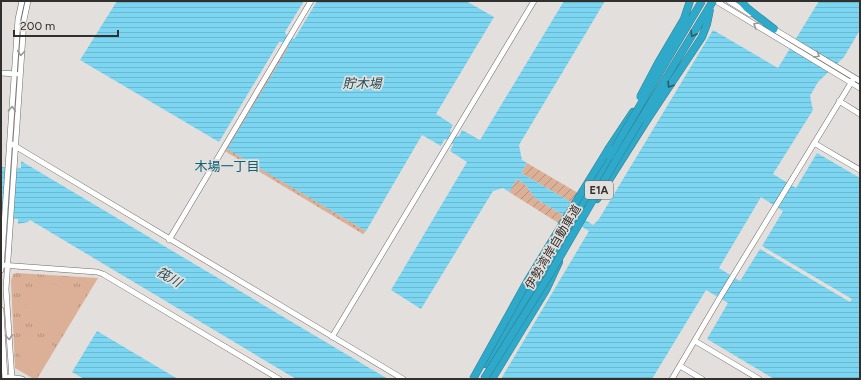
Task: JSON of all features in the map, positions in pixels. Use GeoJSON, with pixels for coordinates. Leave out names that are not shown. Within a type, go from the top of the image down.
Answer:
{"type":"FeatureCollection","features":[{"type":"Feature","properties":{"kind":"highway"},"geometry":{"type":"LineString","coordinates":[[610,156],[658,63],[684,19],[690,1]]}},
{"type":"Feature","properties":{"kind":"highway","name":"伊勢湾岸自動車道"},"geometry":{"type":"LineString","coordinates":[[474,379],[544,269],[702,1]]}},
{"type":"Feature","properties":{"kind":"highway"},"geometry":{"type":"LineString","coordinates":[[492,379],[542,296],[574,232],[592,208],[647,120],[698,43],[707,24],[710,1]]}},
{"type":"Feature","properties":{"kind":"highway","name":"伊勢湾岸自動車道"},"geometry":{"type":"LineString","coordinates":[[484,379],[527,312],[620,154],[714,1]]}},
{"type":"Feature","properties":{"kind":"highway"},"geometry":{"type":"LineString","coordinates":[[741,1],[747,8],[774,29]]}},
{"type":"Feature","properties":{"kind":"highway"},"geometry":{"type":"LineString","coordinates":[[474,379],[521,293],[635,108]]}},
{"type":"Feature","properties":{"kind":"street"},"geometry":{"type":"LineString","coordinates":[[1,270],[18,19],[22,1]]}},
{"type":"Feature","properties":{"kind":"street"},"geometry":{"type":"LineString","coordinates":[[12,378],[6,289],[24,20],[28,1]]}},
{"type":"Feature","properties":{"kind":"street"},"geometry":{"type":"LineString","coordinates":[[169,240],[311,1]]}},
{"type":"Feature","properties":{"kind":"street"},"geometry":{"type":"LineString","coordinates":[[332,337],[534,1]]}},
{"type":"Feature","properties":{"kind":"street"},"geometry":{"type":"LineString","coordinates":[[714,1],[860,88]]}},
{"type":"Feature","properties":{"kind":"street"},"geometry":{"type":"LineString","coordinates":[[729,1],[860,81]]}},
{"type":"Feature","properties":{"kind":"street"},"geometry":{"type":"LineString","coordinates":[[1,73],[20,74]]}},
{"type":"Feature","properties":{"kind":"street"},"geometry":{"type":"LineString","coordinates":[[672,379],[854,78]]}},
{"type":"Feature","properties":{"kind":"street"},"geometry":{"type":"LineString","coordinates":[[839,101],[860,114]]}},
{"type":"Feature","properties":{"kind":"street"},"geometry":{"type":"LineString","coordinates":[[814,143],[860,170]]}},
{"type":"Feature","properties":{"kind":"street"},"geometry":{"type":"LineString","coordinates":[[10,146],[403,379]]}},
{"type":"Feature","properties":{"kind":"street"},"geometry":{"type":"LineString","coordinates":[[1,265],[97,272],[103,274],[279,379]]}},
{"type":"Feature","properties":{"kind":"street"},"geometry":{"type":"LineString","coordinates":[[1,310],[5,378],[22,379]]}},
{"type":"Feature","properties":{"kind":"street"},"geometry":{"type":"LineString","coordinates":[[695,341],[759,379]]}},
{"type":"Feature","properties":{"kind":"street"},"geometry":{"type":"LineString","coordinates":[[680,366],[702,379]]}},
{"type":"Feature","properties":{"kind":"green space"},"geometry":{"type":"Polygon","coordinates":[[[288,45],[288,48],[228,149],[366,231],[363,234],[223,150],[288,45]]]}},
{"type":"Feature","properties":{"kind":"green space"},"geometry":{"type":"Polygon","coordinates":[[[527,163],[578,193],[572,204],[521,173],[527,163]]]}},
{"type":"Feature","properties":{"kind":"green space"},"geometry":{"type":"Polygon","coordinates":[[[517,179],[525,184],[535,198],[564,216],[560,224],[509,192],[517,179]]]}},
{"type":"Feature","properties":{"kind":"green space"},"geometry":{"type":"Polygon","coordinates":[[[13,274],[98,278],[37,379],[34,379],[15,368],[11,281],[13,274]]]}},
{"type":"Feature","properties":{"kind":"green space"},"geometry":{"type":"Polygon","coordinates":[[[41,279],[48,280],[81,300],[58,339],[23,318],[21,313],[41,279]]]}},
{"type":"Feature","properties":{"kind":"green space"},"geometry":{"type":"Polygon","coordinates":[[[31,333],[54,346],[36,375],[21,366],[19,350],[22,349],[31,333]]]}},
{"type":"Feature","properties":{"kind":"water","name":"貯木場"},"geometry":{"type":"Polygon","coordinates":[[[117,1],[304,1],[285,32],[291,39],[295,38],[317,1],[466,1],[494,17],[436,114],[453,125],[450,130],[451,134],[455,137],[459,136],[462,130],[480,140],[564,1],[605,1],[519,145],[522,160],[527,163],[521,173],[569,201],[587,221],[593,225],[599,219],[713,30],[778,68],[819,1],[860,1],[860,30],[844,57],[818,82],[810,96],[813,110],[773,174],[796,188],[817,153],[860,178],[860,379],[774,379],[707,339],[728,303],[706,290],[652,379],[501,379],[589,231],[535,198],[525,184],[517,179],[509,192],[503,188],[493,191],[421,309],[391,290],[467,162],[450,151],[453,145],[452,142],[447,139],[444,140],[441,146],[422,135],[366,231],[227,149],[288,48],[288,45],[283,42],[279,42],[219,142],[80,60],[117,1]],[[761,197],[719,268],[740,281],[760,249],[850,302],[852,299],[762,246],[783,211],[761,197]]]}},
{"type":"Feature","properties":{"kind":"water","name":"筏川"},"geometry":{"type":"Polygon","coordinates":[[[21,161],[388,379],[296,379],[30,220],[28,222],[18,224],[18,219],[1,218],[1,167],[21,168],[21,161]]]}},
{"type":"Feature","properties":{"kind":"water"},"geometry":{"type":"Polygon","coordinates":[[[97,331],[178,379],[84,379],[72,372],[97,331]]]}},
{"type":"Feature","properties":{"kind":"district","name":"木場一丁目"},"geometry":{"type":"Point","coordinates":[227,166]}}]}
